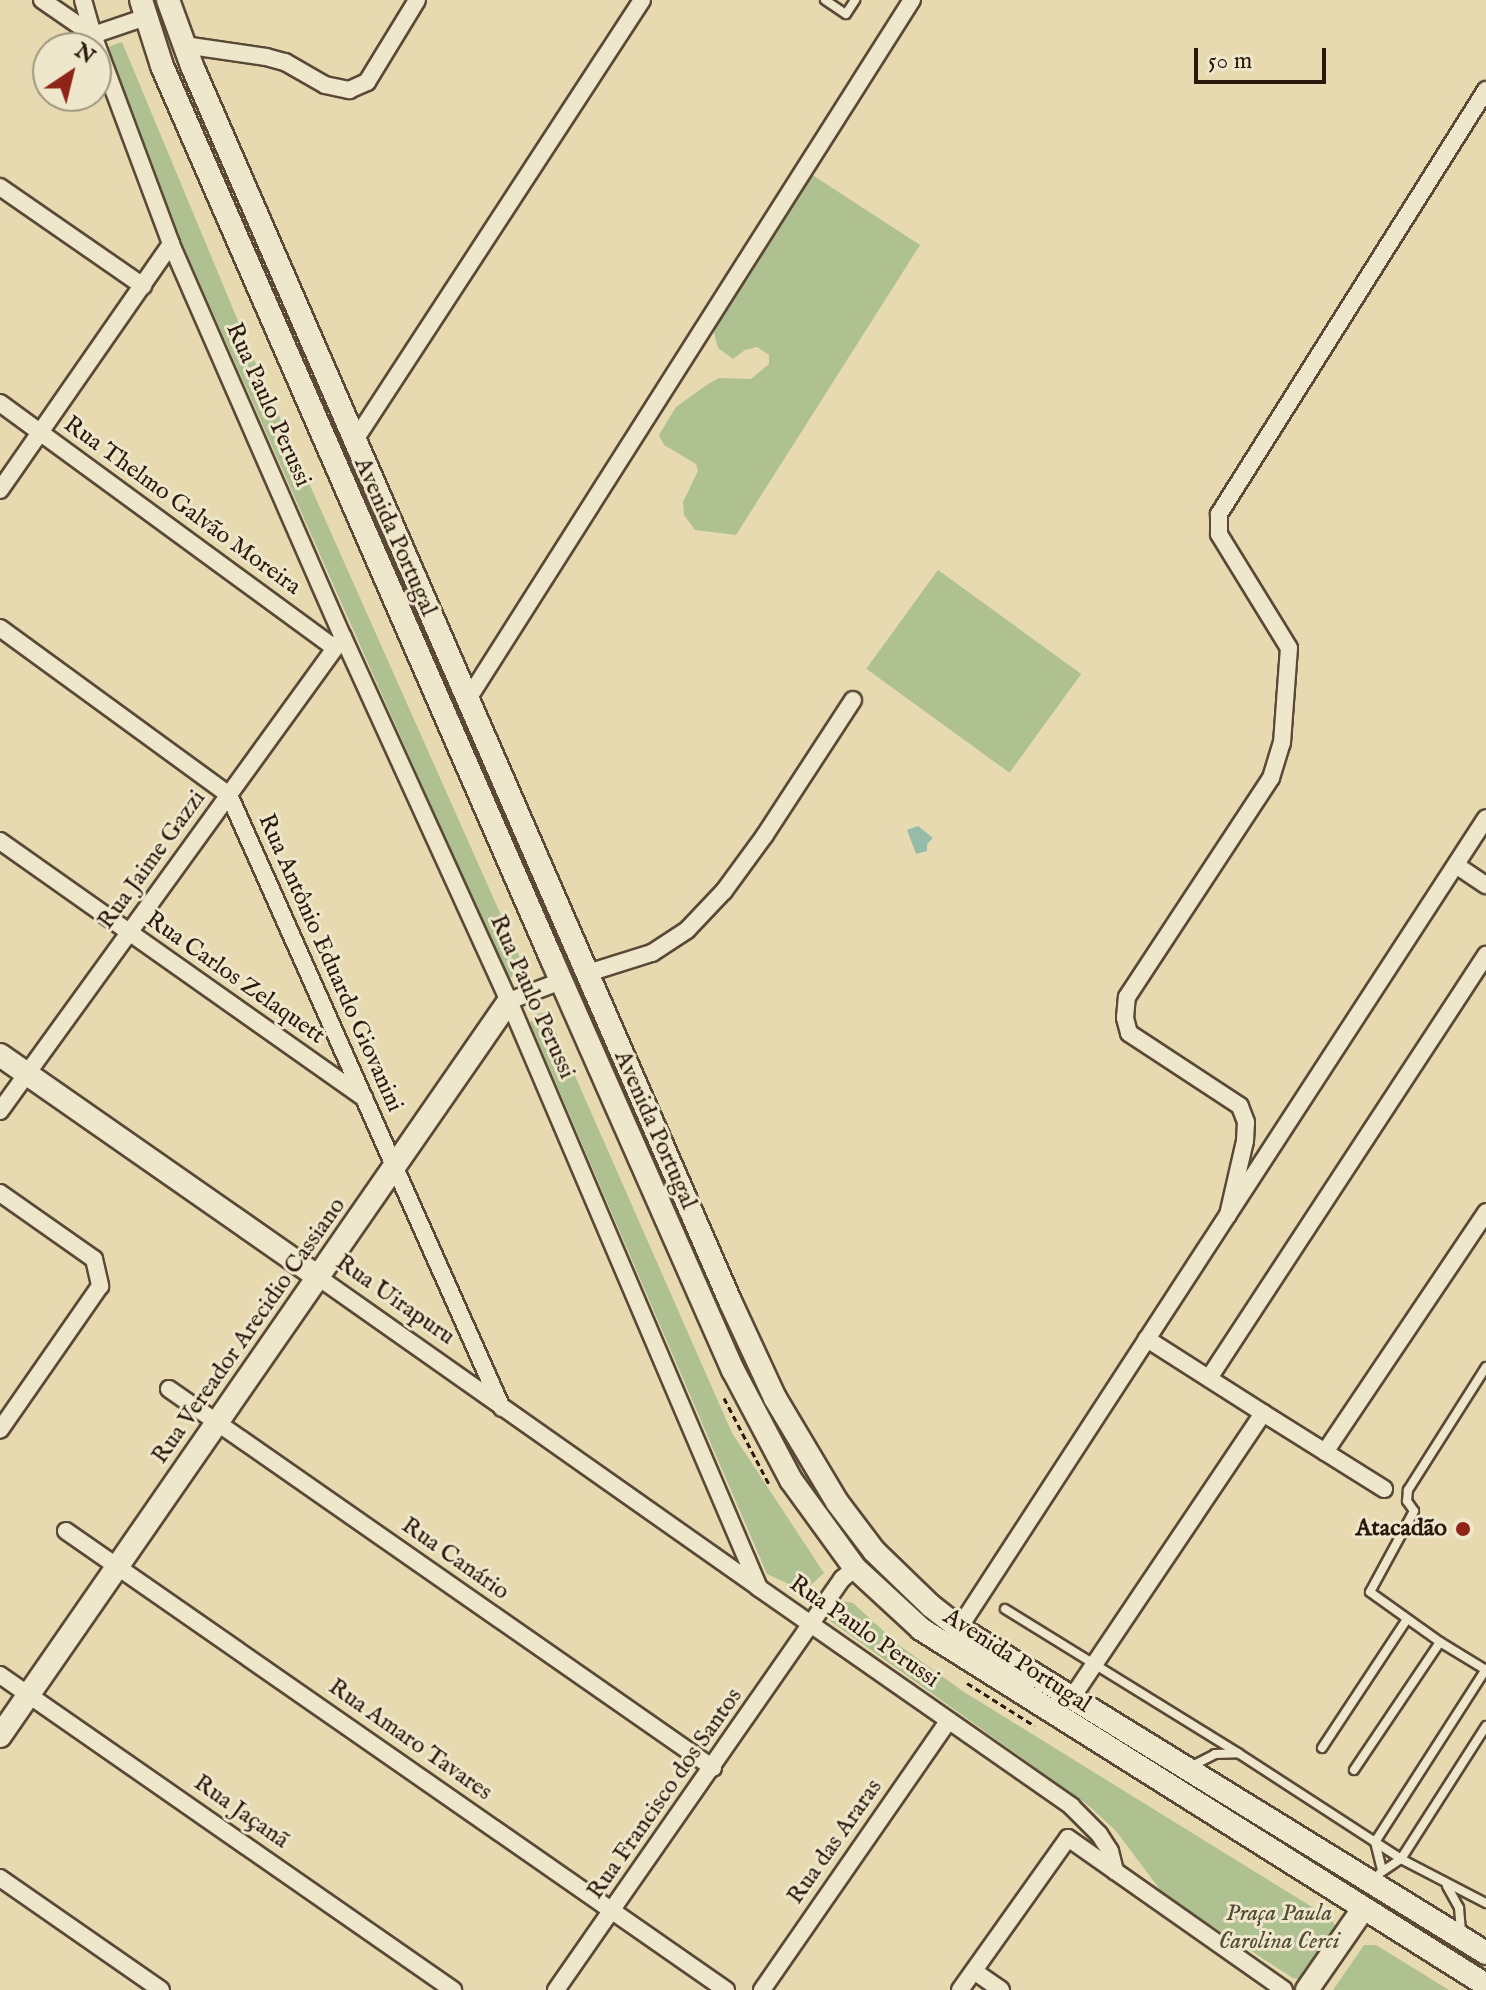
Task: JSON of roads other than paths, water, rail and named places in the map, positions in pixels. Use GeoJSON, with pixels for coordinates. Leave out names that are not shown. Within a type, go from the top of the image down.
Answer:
{"type":"FeatureCollection","features":[{"type":"Feature","properties":{"kind":"main road"},"geometry":{"type":"LineString","coordinates":[[168,0],[184,45],[730,1301],[775,1398],[837,1502],[874,1551],[931,1606],[959,1628],[1188,1768],[1378,1877],[1486,1953]]}},
{"type":"Feature","properties":{"kind":"main road","name":"Avenida Portugal"},"geometry":{"type":"LineString","coordinates":[[144,8],[180,108],[706,1311],[746,1396],[791,1480],[855,1568],[893,1607],[962,1658],[1486,1985]]}},
{"type":"Feature","properties":{"kind":"main road","name":"Rua Vereador Arecidio Cassiano"},"geometry":{"type":"LineString","coordinates":[[0,1736],[509,1001]]}},
{"type":"Feature","properties":{"kind":"main road","name":"Rua Uirapuru"},"geometry":{"type":"LineString","coordinates":[[0,1055],[318,1277]]}},
{"type":"Feature","properties":{"kind":"main road"},"geometry":{"type":"LineString","coordinates":[[681,1254],[705,1244]]}},
{"type":"Feature","properties":{"kind":"main road"},"geometry":{"type":"LineString","coordinates":[[706,1311],[730,1301]]}},
{"type":"Feature","properties":{"kind":"main road"},"geometry":{"type":"LineString","coordinates":[[1307,1990],[1363,1909]]}},
{"type":"Feature","properties":{"kind":"street"},"geometry":{"type":"LineString","coordinates":[[42,0],[89,32]]}},
{"type":"Feature","properties":{"kind":"street","name":"Rua Paulo Perussi"},"geometry":{"type":"LineString","coordinates":[[83,0],[92,32]]}},
{"type":"Feature","properties":{"kind":"street"},"geometry":{"type":"LineString","coordinates":[[184,45],[285,62],[325,85],[349,90],[367,82],[417,0]]}},
{"type":"Feature","properties":{"kind":"street"},"geometry":{"type":"LineString","coordinates":[[355,440],[642,0]]}},
{"type":"Feature","properties":{"kind":"street"},"geometry":{"type":"LineString","coordinates":[[468,699],[912,0]]}},
{"type":"Feature","properties":{"kind":"street"},"geometry":{"type":"LineString","coordinates":[[99,32],[144,8]]}},
{"type":"Feature","properties":{"kind":"street","name":"Rua Paulo Perussi"},"geometry":{"type":"LineString","coordinates":[[112,86],[171,244],[339,642],[509,1001],[759,1588],[1085,1818],[1110,1851],[1115,1871]]}},
{"type":"Feature","properties":{"kind":"street"},"geometry":{"type":"LineString","coordinates":[[1228,1215],[1245,1141],[1246,1122],[1240,1106],[1129,1033],[1125,1018],[1127,997],[1271,778],[1282,743],[1289,648],[1219,534],[1219,514],[1486,90]]}},
{"type":"Feature","properties":{"kind":"street"},"geometry":{"type":"LineString","coordinates":[[0,187],[143,286]]}},
{"type":"Feature","properties":{"kind":"street"},"geometry":{"type":"LineString","coordinates":[[0,490],[171,244]]}},
{"type":"Feature","properties":{"kind":"street","name":"Rua Thelmo Galvão Moreira"},"geometry":{"type":"LineString","coordinates":[[0,403],[339,642]]}},
{"type":"Feature","properties":{"kind":"street","name":"Rua Antônio Eduardo Giovanini"},"geometry":{"type":"LineString","coordinates":[[0,628],[229,795],[502,1408]]}},
{"type":"Feature","properties":{"kind":"street","name":"Rua Jaime Gazzi"},"geometry":{"type":"LineString","coordinates":[[0,1111],[339,642]]}},
{"type":"Feature","properties":{"kind":"street"},"geometry":{"type":"LineString","coordinates":[[588,973],[652,953],[687,930],[724,891],[765,835],[853,700]]}},
{"type":"Feature","properties":{"kind":"street"},"geometry":{"type":"LineString","coordinates":[[959,1628],[1486,818]]}},
{"type":"Feature","properties":{"kind":"street","name":"Rua Carlos Zelaquett"},"geometry":{"type":"LineString","coordinates":[[0,841],[364,1098]]}},
{"type":"Feature","properties":{"kind":"street"},"geometry":{"type":"LineString","coordinates":[[1456,865],[1486,885]]}},
{"type":"Feature","properties":{"kind":"street"},"geometry":{"type":"LineString","coordinates":[[1209,1378],[1486,955]]}},
{"type":"Feature","properties":{"kind":"street"},"geometry":{"type":"LineString","coordinates":[[509,1001],[561,981]]}},
{"type":"Feature","properties":{"kind":"street"},"geometry":{"type":"LineString","coordinates":[[0,1193],[94,1259],[100,1286],[0,1430]]}},
{"type":"Feature","properties":{"kind":"street"},"geometry":{"type":"LineString","coordinates":[[1325,1452],[1486,1212]]}},
{"type":"Feature","properties":{"kind":"street","name":"Rua Uirapuru"},"geometry":{"type":"LineString","coordinates":[[318,1277],[759,1588]]}},
{"type":"Feature","properties":{"kind":"street"},"geometry":{"type":"LineString","coordinates":[[1147,1339],[1384,1489]]}},
{"type":"Feature","properties":{"kind":"street","name":"Rua Canário"},"geometry":{"type":"LineString","coordinates":[[169,1389],[713,1768]]}},
{"type":"Feature","properties":{"kind":"street"},"geometry":{"type":"LineString","coordinates":[[1073,1696],[1263,1413]]}},
{"type":"Feature","properties":{"kind":"street","name":"Rua Amaro Tavares"},"geometry":{"type":"LineString","coordinates":[[66,1531],[726,1990]]}},
{"type":"Feature","properties":{"kind":"street","name":"Rua Francisco dos Santos"},"geometry":{"type":"LineString","coordinates":[[556,1990],[813,1626],[842,1579],[855,1568]]}},
{"type":"Feature","properties":{"kind":"street","name":"Rua Jaçanã"},"geometry":{"type":"LineString","coordinates":[[0,1675],[453,1990]]}},
{"type":"Feature","properties":{"kind":"street","name":"Rua das Araras"},"geometry":{"type":"LineString","coordinates":[[762,1990],[948,1721]]}},
{"type":"Feature","properties":{"kind":"street"},"geometry":{"type":"LineString","coordinates":[[960,1990],[1068,1838],[1284,1990]]}},
{"type":"Feature","properties":{"kind":"street"},"geometry":{"type":"LineString","coordinates":[[1363,1909],[1378,1877]]}},
{"type":"Feature","properties":{"kind":"street"},"geometry":{"type":"LineString","coordinates":[[0,1878],[161,1990]]}},
{"type":"Feature","properties":{"kind":"street"},"geometry":{"type":"LineString","coordinates":[[974,1971],[1001,1990]]}},
{"type":"Feature","properties":{"kind":"lane"},"geometry":{"type":"LineString","coordinates":[[825,0],[846,14],[855,0]]}},
{"type":"Feature","properties":{"kind":"lane"},"geometry":{"type":"LineString","coordinates":[[1378,1877],[1375,1842],[1486,1670],[1440,1642],[1370,1592],[1414,1511],[1407,1501],[1408,1490],[1486,1367]]}},
{"type":"Feature","properties":{"kind":"lane"},"geometry":{"type":"LineString","coordinates":[[1005,1609],[1238,1753],[1401,1859],[1446,1885],[1486,1903]]}},
{"type":"Feature","properties":{"kind":"lane"},"geometry":{"type":"LineString","coordinates":[[1322,1748],[1407,1619]]}},
{"type":"Feature","properties":{"kind":"lane"},"geometry":{"type":"LineString","coordinates":[[1354,1770],[1440,1642]]}},
{"type":"Feature","properties":{"kind":"lane"},"geometry":{"type":"LineString","coordinates":[[1378,1877],[1401,1859],[1486,1726]]}},
{"type":"Feature","properties":{"kind":"lane"},"geometry":{"type":"LineString","coordinates":[[1188,1768],[1215,1754],[1238,1753]]}},
{"type":"Feature","properties":{"kind":"lane"},"geometry":{"type":"LineString","coordinates":[[1446,1885],[1459,1908],[1461,1938]]}},
{"type":"Feature","properties":{"kind":"place","name":"Atacadão"},"geometry":{"type":"Point","coordinates":[1463,1529]}},
{"type":"Feature","properties":{"kind":"park label","name":"Praça Paula Carolina Cerci"},"geometry":{"type":"Point","coordinates":[1279,1928]}}]}
